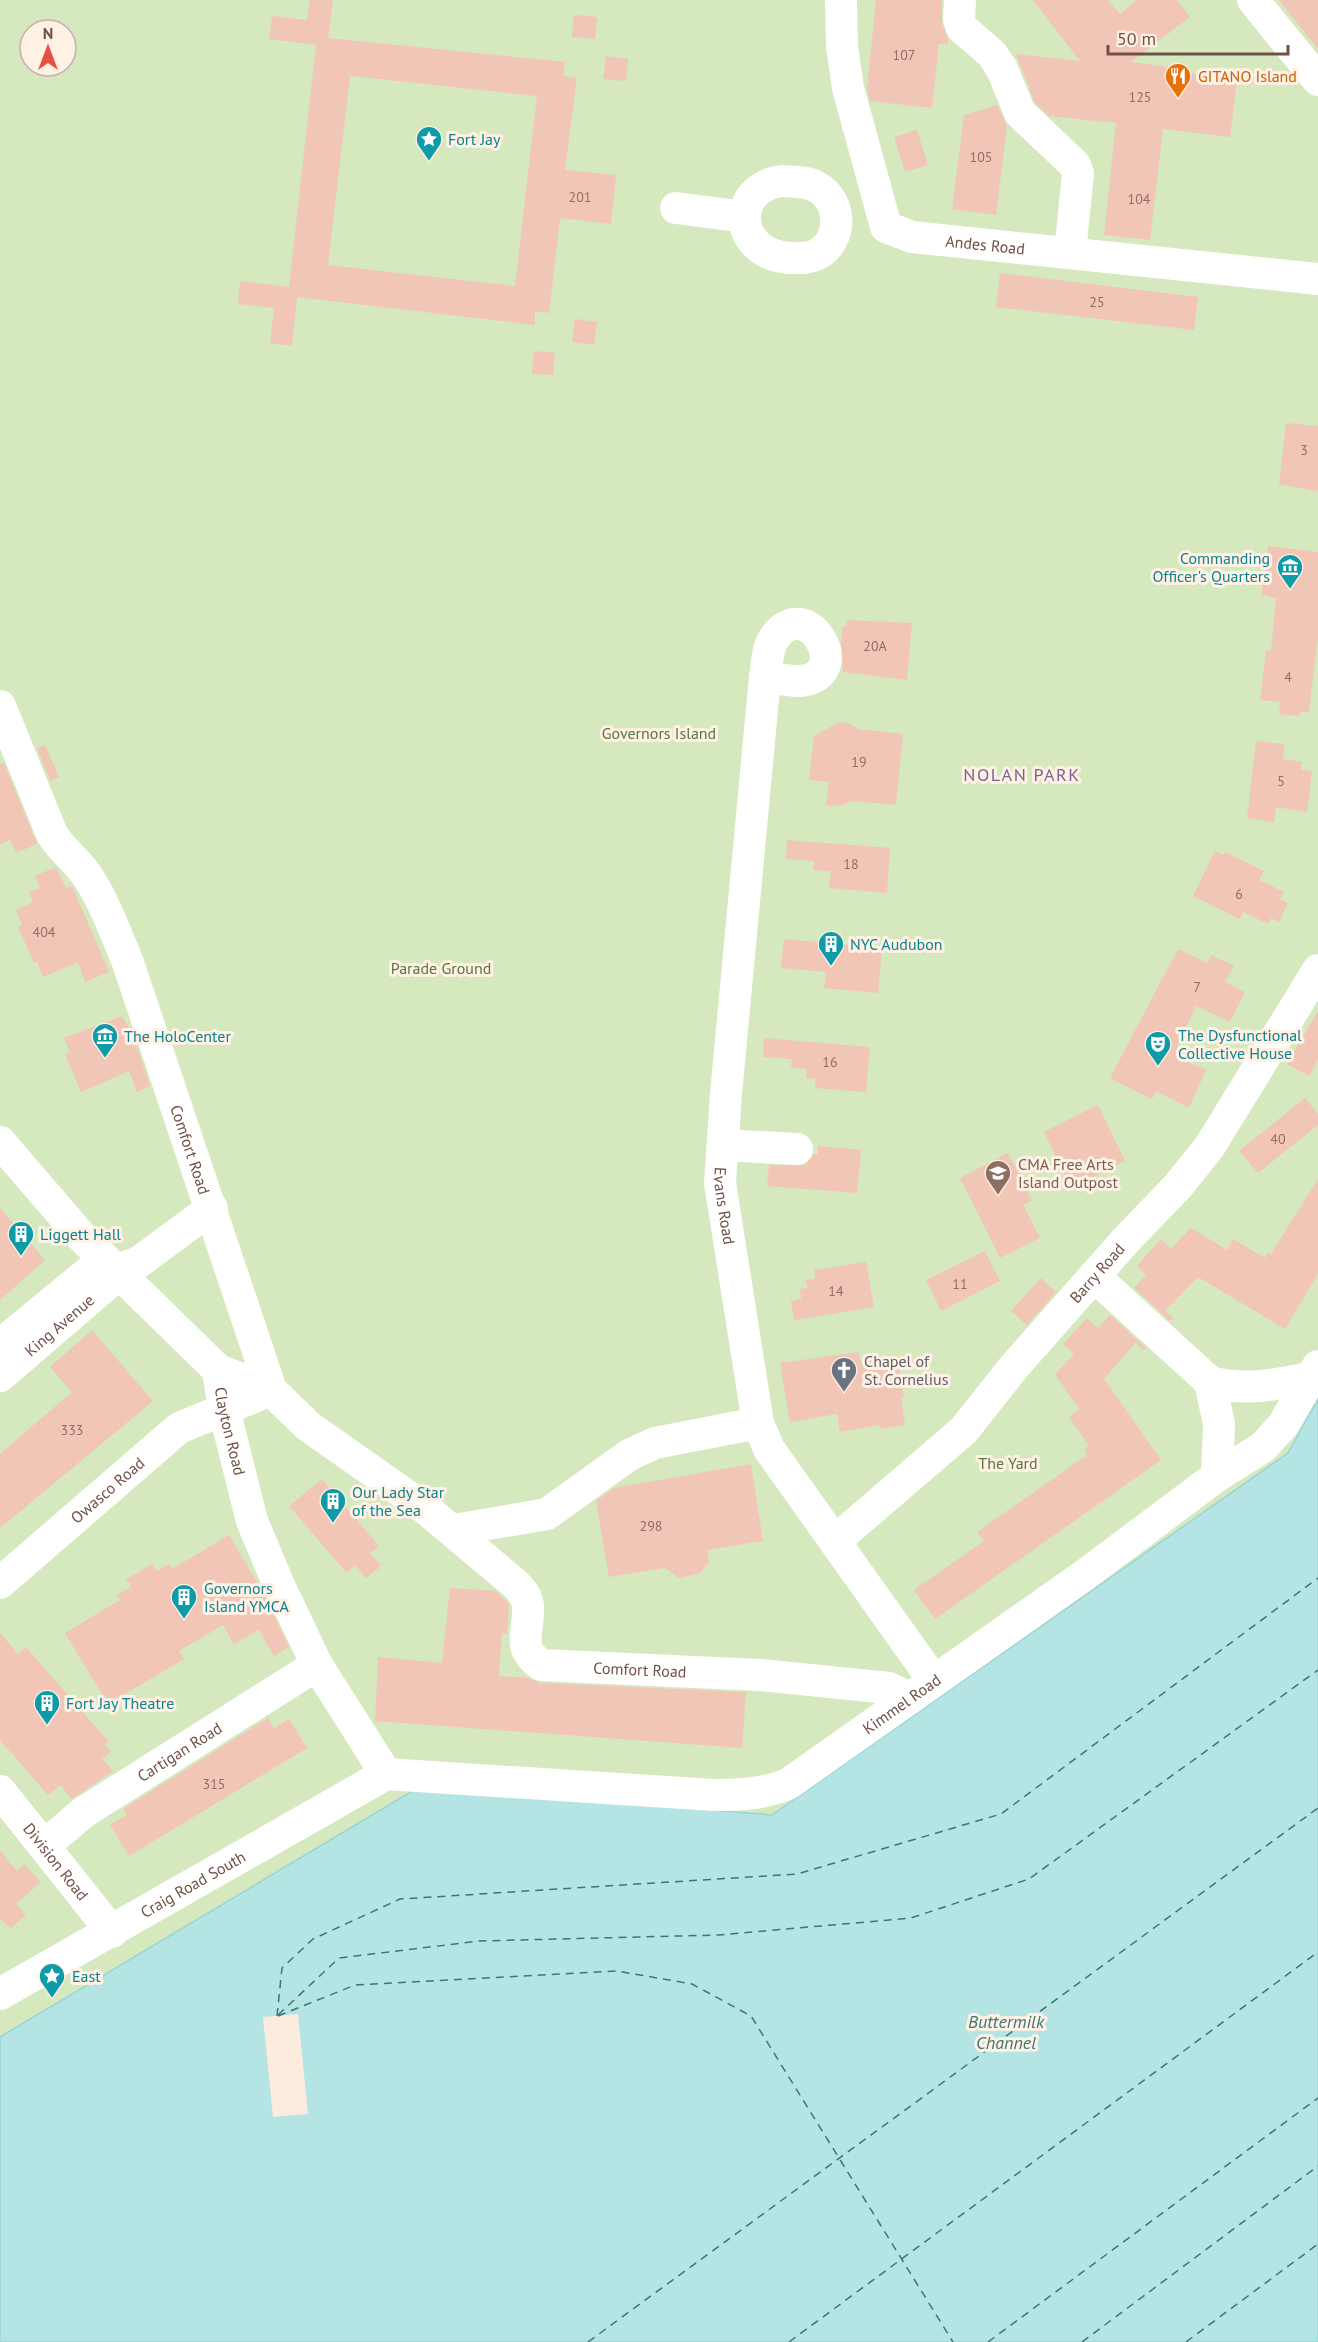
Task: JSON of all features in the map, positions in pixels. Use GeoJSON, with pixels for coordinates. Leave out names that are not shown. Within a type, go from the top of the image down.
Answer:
{"type":"FeatureCollection","features":[{"type":"Feature","properties":{"kind":"street"},"geometry":{"type":"LineString","coordinates":[[836,228],[886,227],[848,88],[842,46],[841,0]]}},
{"type":"Feature","properties":{"kind":"street"},"geometry":{"type":"LineString","coordinates":[[960,0],[959,19],[962,28],[992,54],[1002,69],[1020,113],[1075,165],[1078,173],[1070,253]]}},
{"type":"Feature","properties":{"kind":"street"},"geometry":{"type":"LineString","coordinates":[[1253,0],[1318,80]]}},
{"type":"Feature","properties":{"kind":"street"},"geometry":{"type":"LineString","coordinates":[[781,181],[804,183],[819,189],[830,200],[836,214],[836,228],[828,245],[816,255],[801,259],[777,257],[756,247],[747,233],[745,217],[753,195],[765,185],[781,181]]}},
{"type":"Feature","properties":{"kind":"street"},"geometry":{"type":"LineString","coordinates":[[676,208],[745,217]]}},
{"type":"Feature","properties":{"kind":"street","name":"Andes Road"},"geometry":{"type":"LineString","coordinates":[[886,227],[912,237],[1318,279]]}},
{"type":"Feature","properties":{"kind":"street","name":"Evans Road"},"geometry":{"type":"LineString","coordinates":[[765,677],[720,1183],[758,1423],[769,1449],[835,1541],[922,1690]]}},
{"type":"Feature","properties":{"kind":"street","name":"Comfort Road"},"geometry":{"type":"LineString","coordinates":[[0,706],[52,834],[60,848],[82,868],[100,899],[126,957],[272,1390],[308,1426],[454,1530],[525,1594],[528,1605],[525,1647],[531,1659],[541,1665],[760,1675],[922,1690]]}},
{"type":"Feature","properties":{"kind":"street","name":"Barry Road"},"geometry":{"type":"LineString","coordinates":[[835,1541],[964,1430],[1013,1368],[1178,1186],[1210,1146],[1318,969]]}},
{"type":"Feature","properties":{"kind":"street","name":"Clayton Road"},"geometry":{"type":"LineString","coordinates":[[0,1142],[114,1271],[170,1321],[218,1370],[224,1409],[252,1521],[278,1583],[317,1665],[386,1774]]}},
{"type":"Feature","properties":{"kind":"street"},"geometry":{"type":"LineString","coordinates":[[723,1145],[797,1149]]}},
{"type":"Feature","properties":{"kind":"street","name":"King Avenue"},"geometry":{"type":"LineString","coordinates":[[0,1345],[90,1271],[114,1271],[139,1262],[212,1208]]}},
{"type":"Feature","properties":{"kind":"street","name":"King Avenue"},"geometry":{"type":"LineString","coordinates":[[0,1376],[108,1283],[114,1271]]}},
{"type":"Feature","properties":{"kind":"street"},"geometry":{"type":"LineString","coordinates":[[1094,1276],[1210,1382],[1227,1386],[1261,1386],[1315,1371]]}},
{"type":"Feature","properties":{"kind":"street"},"geometry":{"type":"LineString","coordinates":[[218,1370],[272,1390]]}},
{"type":"Feature","properties":{"kind":"street","name":"Kimmel Road"},"geometry":{"type":"LineString","coordinates":[[386,1774],[745,1795],[769,1791],[788,1784],[1086,1574],[1217,1476],[1263,1447],[1275,1436],[1315,1371]]}},
{"type":"Feature","properties":{"kind":"street"},"geometry":{"type":"LineString","coordinates":[[1210,1382],[1219,1424],[1217,1476]]}},
{"type":"Feature","properties":{"kind":"street","name":"Owasco Road"},"geometry":{"type":"LineString","coordinates":[[0,1583],[179,1428],[272,1390]]}},
{"type":"Feature","properties":{"kind":"street"},"geometry":{"type":"LineString","coordinates":[[454,1530],[547,1514],[629,1455],[655,1443],[758,1423]]}},
{"type":"Feature","properties":{"kind":"street","name":"Cartigan Road"},"geometry":{"type":"LineString","coordinates":[[45,1845],[84,1812],[317,1665]]}},
{"type":"Feature","properties":{"kind":"street","name":"Craig Road South"},"geometry":{"type":"LineString","coordinates":[[0,1994],[386,1774]]}},
{"type":"Feature","properties":{"kind":"street","name":"Division Road"},"geometry":{"type":"LineString","coordinates":[[0,1791],[112,1932]]}},
{"type":"Feature","properties":{"kind":"green space","name":"Governors Island"},"geometry":{"type":"Polygon","coordinates":[[[0,0],[1304,0],[1318,18],[1318,1399],[1288,1453],[772,1815],[419,1787],[0,2037],[0,0]]]}},
{"type":"Feature","properties":{"kind":"water","name":"Buttermilk Channel"},"geometry":{"type":"Polygon","coordinates":[[[1318,1399],[1318,2342],[0,2342],[0,2037],[419,1787],[772,1815],[1288,1453],[1318,1399]]]}},
{"type":"Feature","properties":{"kind":"pier"},"geometry":{"type":"Polygon","coordinates":[[[298,2014],[308,2114],[273,2117],[263,2017],[298,2014]]]}},
{"type":"Feature","properties":{"kind":"building"},"geometry":{"type":"Polygon","coordinates":[[[310,0],[333,0],[328,38],[565,62],[563,76],[577,78],[565,170],[616,175],[611,224],[560,218],[549,313],[535,311],[535,325],[297,297],[292,346],[270,343],[274,308],[238,304],[240,281],[289,287],[316,45],[269,39],[272,16],[307,20],[310,0]],[[350,76],[328,265],[515,286],[537,96],[350,76]]]}},
{"type":"Feature","properties":{"kind":"building"},"geometry":{"type":"Polygon","coordinates":[[[876,0],[942,0],[942,24],[948,45],[939,43],[932,108],[870,101],[867,88],[876,0]]]}},
{"type":"Feature","properties":{"kind":"building"},"geometry":{"type":"Polygon","coordinates":[[[1033,0],[1108,0],[1120,14],[1137,0],[1177,0],[1190,17],[1131,62],[1169,67],[1168,71],[1237,79],[1230,137],[1163,129],[1150,240],[1104,235],[1116,123],[1049,116],[1035,103],[1016,54],[1080,61],[1033,0]]]}},
{"type":"Feature","properties":{"kind":"building"},"geometry":{"type":"Polygon","coordinates":[[[1279,0],[1318,0],[1318,49],[1279,0]]]}},
{"type":"Feature","properties":{"kind":"building"},"geometry":{"type":"Polygon","coordinates":[[[574,15],[597,17],[595,39],[572,37],[574,15]]]}},
{"type":"Feature","properties":{"kind":"building"},"geometry":{"type":"Polygon","coordinates":[[[606,56],[628,59],[626,81],[603,79],[606,56]]]}},
{"type":"Feature","properties":{"kind":"building"},"geometry":{"type":"Polygon","coordinates":[[[997,105],[1007,126],[996,215],[952,209],[964,115],[997,105]]]}},
{"type":"Feature","properties":{"kind":"building"},"geometry":{"type":"Polygon","coordinates":[[[917,130],[928,165],[905,172],[894,137],[917,130]]]}},
{"type":"Feature","properties":{"kind":"building"},"geometry":{"type":"Polygon","coordinates":[[[1000,273],[1198,297],[1194,330],[996,307],[1000,273]]]}},
{"type":"Feature","properties":{"kind":"building"},"geometry":{"type":"Polygon","coordinates":[[[575,319],[597,322],[594,345],[572,342],[575,319]]]}},
{"type":"Feature","properties":{"kind":"building"},"geometry":{"type":"Polygon","coordinates":[[[534,351],[555,353],[553,375],[532,374],[534,351]]]}},
{"type":"Feature","properties":{"kind":"building"},"geometry":{"type":"Polygon","coordinates":[[[1286,423],[1318,426],[1318,491],[1279,484],[1286,423]]]}},
{"type":"Feature","properties":{"kind":"building"},"geometry":{"type":"Polygon","coordinates":[[[1268,546],[1318,552],[1318,636],[1309,712],[1300,712],[1299,716],[1279,714],[1280,702],[1260,700],[1266,650],[1271,651],[1276,598],[1261,595],[1268,546]]]}},
{"type":"Feature","properties":{"kind":"building"},"geometry":{"type":"Polygon","coordinates":[[[847,620],[912,623],[907,680],[843,672],[841,643],[843,626],[846,627],[847,620]]]}},
{"type":"Feature","properties":{"kind":"building"},"geometry":{"type":"Polygon","coordinates":[[[839,722],[848,723],[858,729],[903,734],[896,805],[852,801],[840,806],[826,805],[829,782],[809,780],[814,736],[839,722]]]}},
{"type":"Feature","properties":{"kind":"building"},"geometry":{"type":"Polygon","coordinates":[[[1256,741],[1284,744],[1283,759],[1302,762],[1301,770],[1312,771],[1307,812],[1276,807],[1274,822],[1247,818],[1256,741]]]}},
{"type":"Feature","properties":{"kind":"building"},"geometry":{"type":"Polygon","coordinates":[[[45,745],[59,777],[50,781],[37,748],[45,745]]]}},
{"type":"Feature","properties":{"kind":"building"},"geometry":{"type":"Polygon","coordinates":[[[4,763],[37,844],[16,853],[10,840],[0,845],[0,764],[4,763]]]}},
{"type":"Feature","properties":{"kind":"building"},"geometry":{"type":"Polygon","coordinates":[[[787,840],[890,848],[887,893],[829,888],[831,871],[813,870],[814,861],[786,859],[787,840]]]}},
{"type":"Feature","properties":{"kind":"building"},"geometry":{"type":"Polygon","coordinates":[[[1215,851],[1224,855],[1225,852],[1264,871],[1259,880],[1284,892],[1280,899],[1288,903],[1279,922],[1271,918],[1268,924],[1243,912],[1240,919],[1193,896],[1215,851]]]}},
{"type":"Feature","properties":{"kind":"building"},"geometry":{"type":"Polygon","coordinates":[[[56,867],[66,888],[72,886],[109,972],[85,982],[78,962],[43,977],[18,927],[22,925],[16,910],[33,902],[29,892],[40,888],[35,876],[56,867]]]}},
{"type":"Feature","properties":{"kind":"building","name":"NYC Audubon"},"geometry":{"type":"Polygon","coordinates":[[[784,939],[882,948],[878,993],[824,988],[826,972],[781,968],[784,939]]]}},
{"type":"Feature","properties":{"kind":"building"},"geometry":{"type":"Polygon","coordinates":[[[1178,949],[1207,963],[1211,955],[1234,966],[1225,982],[1245,992],[1230,1022],[1196,1006],[1177,1047],[1187,1052],[1183,1060],[1206,1070],[1189,1108],[1156,1091],[1152,1099],[1110,1078],[1178,949]]]}},
{"type":"Feature","properties":{"kind":"building"},"geometry":{"type":"Polygon","coordinates":[[[1318,1011],[1318,1060],[1309,1076],[1287,1064],[1318,1011]]]}},
{"type":"Feature","properties":{"kind":"building","name":"The HoloCenter"},"geometry":{"type":"Polygon","coordinates":[[[122,1016],[133,1035],[150,1086],[137,1092],[129,1071],[81,1092],[65,1054],[70,1052],[64,1038],[122,1016]]]}},
{"type":"Feature","properties":{"kind":"building"},"geometry":{"type":"Polygon","coordinates":[[[764,1038],[870,1047],[866,1092],[815,1088],[816,1079],[806,1078],[807,1069],[791,1067],[792,1059],[763,1057],[764,1038]]]}},
{"type":"Feature","properties":{"kind":"building"},"geometry":{"type":"Polygon","coordinates":[[[1305,1098],[1318,1114],[1318,1125],[1258,1173],[1239,1151],[1305,1098]]]}},
{"type":"Feature","properties":{"kind":"building"},"geometry":{"type":"Polygon","coordinates":[[[1098,1105],[1125,1161],[1071,1188],[1044,1132],[1098,1105]]]}},
{"type":"Feature","properties":{"kind":"building"},"geometry":{"type":"Polygon","coordinates":[[[818,1146],[861,1150],[857,1193],[767,1186],[769,1165],[805,1165],[814,1154],[818,1154],[818,1146]]]}},
{"type":"Feature","properties":{"kind":"building"},"geometry":{"type":"Polygon","coordinates":[[[1008,1153],[1032,1200],[1023,1205],[1040,1238],[1000,1258],[960,1178],[1008,1153]]]}},
{"type":"Feature","properties":{"kind":"building"},"geometry":{"type":"Polygon","coordinates":[[[1318,1179],[1318,1274],[1285,1329],[1198,1277],[1165,1311],[1173,1318],[1170,1321],[1134,1288],[1146,1275],[1137,1266],[1161,1239],[1171,1249],[1191,1228],[1227,1250],[1233,1239],[1265,1258],[1268,1252],[1271,1254],[1318,1179]]]}},
{"type":"Feature","properties":{"kind":"building","name":"Liggett Hall"},"geometry":{"type":"Polygon","coordinates":[[[0,1208],[45,1260],[0,1300],[0,1208]]]}},
{"type":"Feature","properties":{"kind":"building"},"geometry":{"type":"Polygon","coordinates":[[[985,1251],[1000,1281],[941,1311],[926,1280],[985,1251]]]}},
{"type":"Feature","properties":{"kind":"building"},"geometry":{"type":"Polygon","coordinates":[[[866,1262],[874,1307],[794,1320],[791,1301],[801,1299],[800,1289],[808,1288],[806,1280],[815,1279],[814,1270],[866,1262]]]}},
{"type":"Feature","properties":{"kind":"building"},"geometry":{"type":"Polygon","coordinates":[[[1041,1278],[1056,1292],[1027,1325],[1011,1311],[1041,1278]]]}},
{"type":"Feature","properties":{"kind":"building"},"geometry":{"type":"Polygon","coordinates":[[[1110,1315],[1146,1348],[1143,1350],[1135,1343],[1104,1379],[1161,1460],[935,1619],[914,1590],[984,1541],[977,1532],[1087,1455],[1084,1450],[1089,1446],[1069,1417],[1079,1409],[1055,1374],[1074,1354],[1063,1344],[1087,1318],[1098,1328],[1110,1315]]]}},
{"type":"Feature","properties":{"kind":"building"},"geometry":{"type":"Polygon","coordinates":[[[92,1330],[153,1401],[0,1528],[0,1454],[72,1392],[50,1367],[92,1330]]]}},
{"type":"Feature","properties":{"kind":"building","name":"Chapel of St. Cornelius"},"geometry":{"type":"Polygon","coordinates":[[[859,1352],[860,1361],[891,1356],[894,1370],[899,1369],[904,1397],[901,1397],[905,1425],[880,1429],[880,1425],[840,1432],[837,1414],[790,1422],[780,1363],[859,1352]]]}},
{"type":"Feature","properties":{"kind":"building"},"geometry":{"type":"Polygon","coordinates":[[[751,1464],[763,1541],[707,1550],[709,1562],[699,1574],[679,1578],[665,1568],[609,1577],[596,1501],[614,1488],[751,1464]]]}},
{"type":"Feature","properties":{"kind":"building","name":"Our Lady Star of the Sea"},"geometry":{"type":"Polygon","coordinates":[[[322,1479],[379,1546],[370,1553],[381,1566],[366,1578],[355,1565],[347,1573],[289,1506],[322,1479]]]}},
{"type":"Feature","properties":{"kind":"building","name":"Governors Island YMCA"},"geometry":{"type":"Polygon","coordinates":[[[229,1535],[260,1587],[289,1647],[274,1656],[259,1630],[234,1644],[223,1625],[179,1651],[184,1659],[108,1704],[65,1633],[120,1600],[117,1595],[131,1587],[126,1579],[152,1564],[157,1571],[169,1564],[172,1569],[229,1535]]]}},
{"type":"Feature","properties":{"kind":"building"},"geometry":{"type":"Polygon","coordinates":[[[450,1588],[496,1591],[509,1604],[507,1634],[502,1633],[499,1676],[528,1678],[540,1683],[746,1692],[742,1748],[375,1721],[378,1657],[442,1663],[450,1588]]]}},
{"type":"Feature","properties":{"kind":"building","name":"Fort Jay Theatre"},"geometry":{"type":"Polygon","coordinates":[[[0,1633],[18,1654],[26,1647],[109,1742],[105,1745],[111,1752],[102,1759],[113,1771],[72,1799],[60,1785],[48,1795],[0,1740],[0,1633]]]}},
{"type":"Feature","properties":{"kind":"building"},"geometry":{"type":"Polygon","coordinates":[[[268,1718],[274,1729],[289,1719],[307,1748],[129,1856],[110,1825],[127,1815],[123,1809],[268,1718]]]}},
{"type":"Feature","properties":{"kind":"building"},"geometry":{"type":"Polygon","coordinates":[[[0,1851],[17,1871],[24,1864],[41,1882],[16,1904],[26,1915],[11,1928],[0,1919],[0,1851]]]}},
{"type":"Feature","properties":{"kind":"ferry route"},"geometry":{"type":"LineString","coordinates":[[277,2016],[282,1968],[313,1939],[400,1899],[797,1874],[1001,1814],[1318,1578]]}},
{"type":"Feature","properties":{"kind":"ferry route"},"geometry":{"type":"LineString","coordinates":[[278,2015],[339,1958],[479,1941],[719,1935],[911,1918],[1029,1879],[1318,1670]]}},
{"type":"Feature","properties":{"kind":"ferry route"},"geometry":{"type":"LineString","coordinates":[[588,2342],[1318,1808]]}},
{"type":"Feature","properties":{"kind":"ferry route"},"geometry":{"type":"LineString","coordinates":[[789,2342],[1318,1952]]}},
{"type":"Feature","properties":{"kind":"ferry route"},"geometry":{"type":"LineString","coordinates":[[278,2016],[355,1985],[617,1971],[692,1984],[751,2016],[953,2342]]}},
{"type":"Feature","properties":{"kind":"ferry route"},"geometry":{"type":"LineString","coordinates":[[988,2342],[1318,2098]]}},
{"type":"Feature","properties":{"kind":"ferry route"},"geometry":{"type":"LineString","coordinates":[[1082,2342],[1318,2166]]}},
{"type":"Feature","properties":{"kind":"ferry route"},"geometry":{"type":"LineString","coordinates":[[1186,2342],[1318,2244]]}},
{"type":"Feature","properties":{"kind":"place","name":"GITANO Island"},"geometry":{"type":"Point","coordinates":[1178,99]}},
{"type":"Feature","properties":{"kind":"place","name":"Fort Jay"},"geometry":{"type":"Point","coordinates":[429,162]}},
{"type":"Feature","properties":{"kind":"place","name":"Commanding Officer's Quarters"},"geometry":{"type":"Point","coordinates":[1290,590]}},
{"type":"Feature","properties":{"kind":"place","name":"NYC Audubon"},"geometry":{"type":"Point","coordinates":[831,967]}},
{"type":"Feature","properties":{"kind":"place","name":"The HoloCenter"},"geometry":{"type":"Point","coordinates":[105,1059]}},
{"type":"Feature","properties":{"kind":"place","name":"The Dysfunctional Collective House"},"geometry":{"type":"Point","coordinates":[1158,1067]}},
{"type":"Feature","properties":{"kind":"place","name":"CMA Free Arts Island Outpost"},"geometry":{"type":"Point","coordinates":[998,1196]}},
{"type":"Feature","properties":{"kind":"place","name":"Liggett Hall"},"geometry":{"type":"Point","coordinates":[21,1257]}},
{"type":"Feature","properties":{"kind":"place","name":"Chapel of St. Cornelius"},"geometry":{"type":"Point","coordinates":[844,1393]}},
{"type":"Feature","properties":{"kind":"place","name":"Our Lady Star of the Sea"},"geometry":{"type":"Point","coordinates":[333,1524]}},
{"type":"Feature","properties":{"kind":"place","name":"Governors Island YMCA"},"geometry":{"type":"Point","coordinates":[184,1620]}},
{"type":"Feature","properties":{"kind":"place","name":"Fort Jay Theatre"},"geometry":{"type":"Point","coordinates":[47,1726]}},
{"type":"Feature","properties":{"kind":"place","name":"East"},"geometry":{"type":"Point","coordinates":[52,1999]}},
{"type":"Feature","properties":{"kind":"district","name":"NOLAN PARK"},"geometry":{"type":"Point","coordinates":[1022,774]}},
{"type":"Feature","properties":{"kind":"park label","name":"Parade Ground"},"geometry":{"type":"Point","coordinates":[441,968]}},
{"type":"Feature","properties":{"kind":"park label","name":"The Yard"},"geometry":{"type":"Point","coordinates":[1008,1463]}}]}
